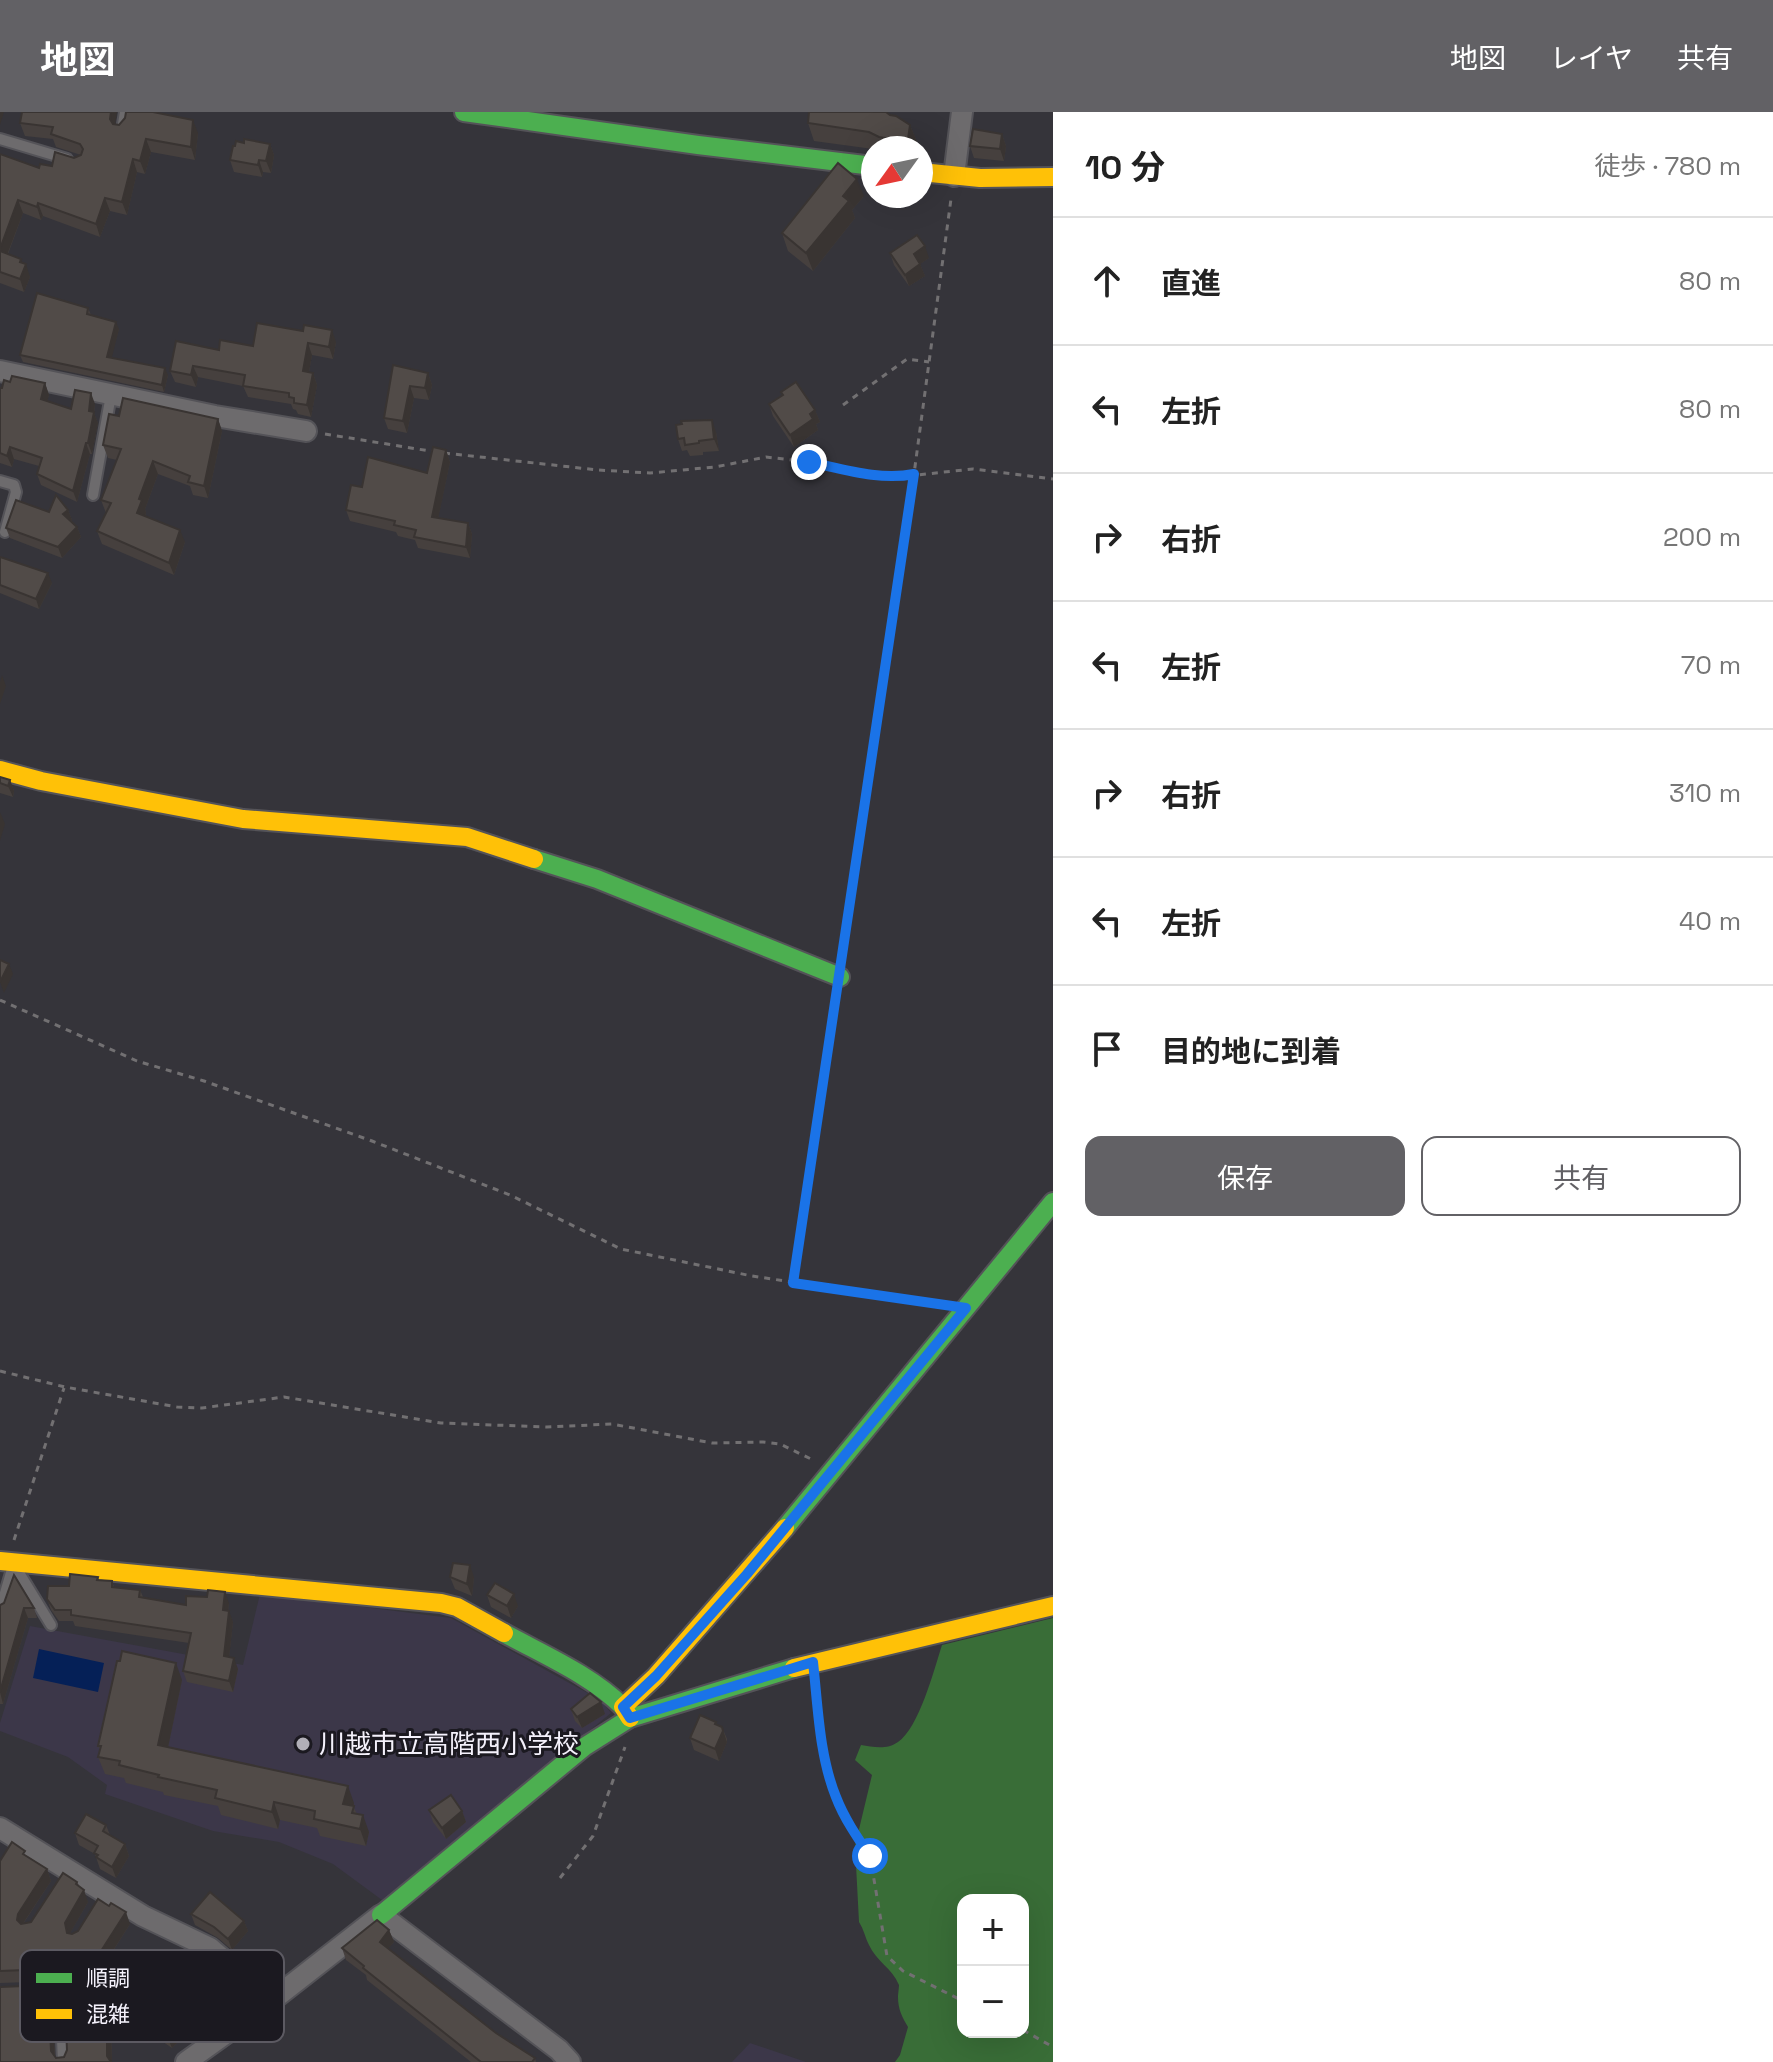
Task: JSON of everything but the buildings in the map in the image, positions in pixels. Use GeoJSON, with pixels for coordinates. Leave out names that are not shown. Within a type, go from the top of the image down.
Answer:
{"type":"FeatureCollection","features":[{"type":"Feature","properties":{"kind":"street"},"geometry":{"type":"LineString","coordinates":[[464,112],[861,165]]}},
{"type":"Feature","properties":{"kind":"street"},"geometry":{"type":"LineString","coordinates":[[954,176],[962,112]]}},
{"type":"Feature","properties":{"kind":"street"},"geometry":{"type":"LineString","coordinates":[[933,173],[1053,177]]}},
{"type":"Feature","properties":{"kind":"street"},"geometry":{"type":"LineString","coordinates":[[0,371],[306,431]]}},
{"type":"Feature","properties":{"kind":"street"},"geometry":{"type":"LineString","coordinates":[[0,770],[41,781],[243,819],[467,837],[597,879],[840,977]]}},
{"type":"Feature","properties":{"kind":"street"},"geometry":{"type":"LineString","coordinates":[[284,1991],[627,1712],[640,1693],[686,1645],[831,1472],[1053,1202]]}},
{"type":"Feature","properties":{"kind":"street"},"geometry":{"type":"LineString","coordinates":[[6,1563],[441,1603],[457,1607],[583,1677],[610,1694],[627,1712]]}},
{"type":"Feature","properties":{"kind":"street"},"geometry":{"type":"LineString","coordinates":[[627,1712],[813,1662],[1053,1606]]}},
{"type":"Feature","properties":{"kind":"street"},"geometry":{"type":"LineString","coordinates":[[8,1838],[100,1898],[212,1950]]}},
{"type":"Feature","properties":{"kind":"street"},"geometry":{"type":"LineString","coordinates":[[381,1915],[559,2050],[570,2062]]}},
{"type":"Feature","properties":{"kind":"street"},"geometry":{"type":"LineString","coordinates":[[192,2061],[217,2042]]}},
{"type":"Feature","properties":{"kind":"lane"},"geometry":{"type":"LineString","coordinates":[[122,130],[125,112]]}},
{"type":"Feature","properties":{"kind":"lane"},"geometry":{"type":"LineString","coordinates":[[0,139],[80,163]]}},
{"type":"Feature","properties":{"kind":"lane"},"geometry":{"type":"LineString","coordinates":[[93,495],[111,395]]}},
{"type":"Feature","properties":{"kind":"lane"},"geometry":{"type":"LineString","coordinates":[[0,481],[14,485],[16,492],[5,532]]}},
{"type":"Feature","properties":{"kind":"lane"},"geometry":{"type":"LineString","coordinates":[[0,1610],[6,1563]]}},
{"type":"Feature","properties":{"kind":"lane"},"geometry":{"type":"LineString","coordinates":[[6,1563],[51,1625]]}},
{"type":"Feature","properties":{"kind":"lane"},"geometry":{"type":"LineString","coordinates":[[62,2042],[63,2062]]}},
{"type":"Feature","properties":{"kind":"path"},"geometry":{"type":"LineString","coordinates":[[793,1283],[914,474],[954,176]]}},
{"type":"Feature","properties":{"kind":"path"},"geometry":{"type":"LineString","coordinates":[[843,405],[907,359],[929,362]]}},
{"type":"Feature","properties":{"kind":"path"},"geometry":{"type":"LineString","coordinates":[[306,431],[468,457],[598,470],[650,473],[715,467],[766,457],[881,476],[973,469],[1053,479]]}},
{"type":"Feature","properties":{"kind":"path"},"geometry":{"type":"LineString","coordinates":[[0,1000],[137,1061],[204,1081],[372,1141],[510,1195],[621,1249],[793,1283],[966,1308]]}},
{"type":"Feature","properties":{"kind":"path"},"geometry":{"type":"LineString","coordinates":[[0,1371],[65,1387],[191,1408],[284,1397],[452,1424],[547,1427],[612,1424],[712,1443],[780,1444],[831,1472]]}},
{"type":"Feature","properties":{"kind":"path"},"geometry":{"type":"LineString","coordinates":[[6,1563],[65,1387]]}},
{"type":"Feature","properties":{"kind":"path"},"geometry":{"type":"LineString","coordinates":[[813,1662],[822,1744],[835,1795],[850,1827],[870,1856],[887,1956],[903,1971],[957,1998]]}},
{"type":"Feature","properties":{"kind":"path"},"geometry":{"type":"LineString","coordinates":[[560,1878],[593,1836],[625,1750],[627,1712]]}},
{"type":"Feature","properties":{"kind":"path"},"geometry":{"type":"LineString","coordinates":[[1029,2033],[1053,2047]]}},
{"type":"Feature","properties":{"kind":"shaded area","name":"川越市立高階西小学校"},"geometry":{"type":"Polygon","coordinates":[[[260,1594],[451,1618],[602,1701],[611,1713],[382,1900],[333,1864],[279,1842],[213,1831],[105,1794],[107,1785],[68,1757],[0,1731],[30,1626],[243,1665],[260,1594]]]}},
{"type":"Feature","properties":{"kind":"shaded area"},"geometry":{"type":"Polygon","coordinates":[[[750,2043],[806,2062],[732,2062],[750,2043]]]}},
{"type":"Feature","properties":{"kind":"green space"},"geometry":{"type":"Polygon","coordinates":[[[1053,1618],[1053,2062],[895,2062],[908,2027],[899,2005],[899,1985],[872,1951],[859,1922],[855,1846],[872,1775],[855,1760],[861,1745],[889,1746],[906,1735],[925,1698],[942,1645],[1053,1618]]]}},
{"type":"Feature","properties":{"kind":"water"},"geometry":{"type":"Polygon","coordinates":[[[39,1649],[104,1663],[98,1692],[33,1678],[39,1649]]]}},
{"type":"Feature","properties":{"kind":"traffic: fast"},"geometry":{"type":"LineString","coordinates":[[464,112],[861,165]]}},
{"type":"Feature","properties":{"kind":"traffic: fast"},"geometry":{"type":"LineString","coordinates":[[534,859],[597,879],[840,977]]}},
{"type":"Feature","properties":{"kind":"traffic: fast"},"geometry":{"type":"LineString","coordinates":[[785,1528],[1053,1202]]}},
{"type":"Feature","properties":{"kind":"traffic: fast"},"geometry":{"type":"LineString","coordinates":[[504,1633],[582,1675],[623,1707]]}},
{"type":"Feature","properties":{"kind":"traffic: fast"},"geometry":{"type":"LineString","coordinates":[[381,1915],[584,1747],[630,1718],[794,1668]]}},
{"type":"Feature","properties":{"kind":"traffic: slow"},"geometry":{"type":"LineString","coordinates":[[933,173],[980,178],[1053,177]]}},
{"type":"Feature","properties":{"kind":"traffic: slow"},"geometry":{"type":"LineString","coordinates":[[0,770],[41,781],[243,819],[467,837],[534,859]]}},
{"type":"Feature","properties":{"kind":"traffic: slow"},"geometry":{"type":"LineString","coordinates":[[630,1718],[623,1707],[656,1676],[785,1528]]}},
{"type":"Feature","properties":{"kind":"traffic: slow"},"geometry":{"type":"LineString","coordinates":[[0,1561],[441,1603],[457,1607],[504,1633]]}},
{"type":"Feature","properties":{"kind":"traffic: slow"},"geometry":{"type":"LineString","coordinates":[[794,1668],[1053,1606]]}},
{"type":"Feature","properties":{"kind":"place","name":"川越市立高階西小学校"},"geometry":{"type":"Point","coordinates":[303,1744]}},
{"type":"Feature","properties":{"kind":"route"},"geometry":{"type":"LineString","coordinates":[[809,462],[881,476],[914,474],[793,1283],[966,1308],[686,1645],[623,1707],[630,1718],[813,1662],[822,1744],[835,1795],[850,1827],[870,1856]]}}]}
